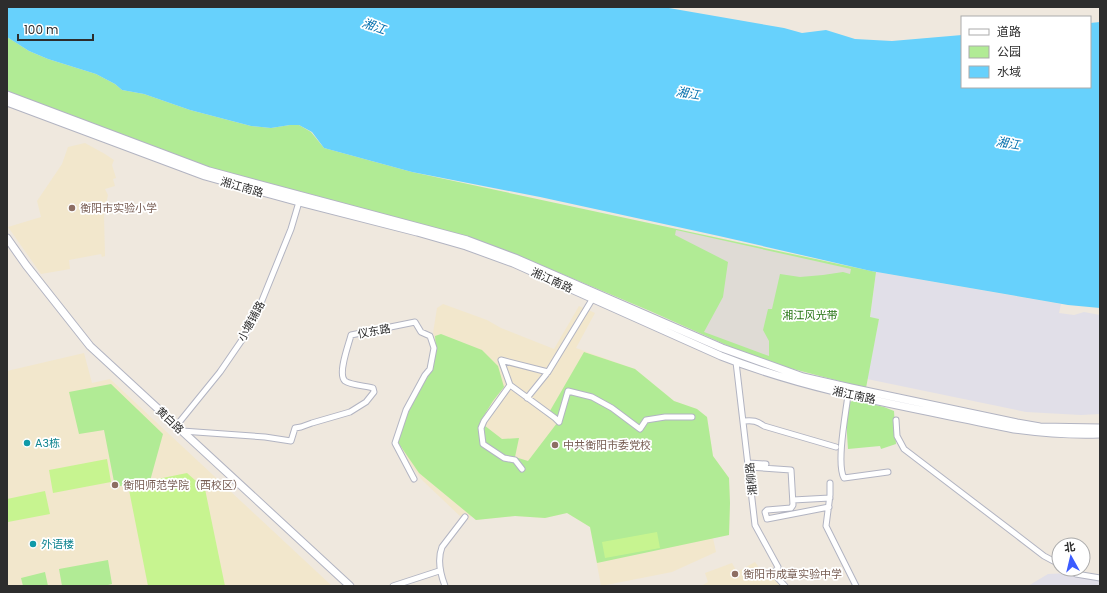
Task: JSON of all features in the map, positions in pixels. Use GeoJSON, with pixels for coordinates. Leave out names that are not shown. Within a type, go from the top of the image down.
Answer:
{"type":"FeatureCollection","features":[{"type":"Feature","properties":{"kind":"main road","name":"湘江南路"},"geometry":{"type":"LineString","coordinates":[[7,96],[209,171],[467,240],[522,261],[722,348],[803,377],[1040,427],[1100,428]]}},
{"type":"Feature","properties":{"kind":"main road","name":"湘江南路"},"geometry":{"type":"LineString","coordinates":[[7,102],[206,176],[466,246],[513,263],[736,362],[799,383],[848,395],[1041,433],[1072,435],[1100,434]]}},
{"type":"Feature","properties":{"kind":"main road","name":"黄白路"},"geometry":{"type":"LineString","coordinates":[[7,238],[26,265],[90,346],[350,586]]}},
{"type":"Feature","properties":{"kind":"street","name":"小塘铺路"},"geometry":{"type":"LineString","coordinates":[[179,428],[244,337],[262,303],[291,229],[298,202]]}},
{"type":"Feature","properties":{"kind":"street"},"geometry":{"type":"LineString","coordinates":[[527,398],[548,372],[593,298]]}},
{"type":"Feature","properties":{"kind":"street","name":"仪东路"},"geometry":{"type":"LineString","coordinates":[[179,428],[291,441],[295,428],[350,412],[366,402],[374,392],[373,388],[350,383],[345,381],[342,376],[342,369],[351,335],[415,322],[421,332],[430,336],[434,348],[430,369],[406,410],[395,444],[414,478]]}},
{"type":"Feature","properties":{"kind":"street"},"geometry":{"type":"LineString","coordinates":[[548,372],[501,360],[510,385],[559,422],[568,391],[592,397],[612,408],[640,429],[646,420],[665,417],[692,417]]}},
{"type":"Feature","properties":{"kind":"street","name":"湘柳路"},"geometry":{"type":"LineString","coordinates":[[736,362],[755,525],[778,567],[774,574],[785,586]]}},
{"type":"Feature","properties":{"kind":"street"},"geometry":{"type":"LineString","coordinates":[[510,385],[484,421],[481,428],[483,444],[504,458],[515,460],[522,469]]}},
{"type":"Feature","properties":{"kind":"street"},"geometry":{"type":"LineString","coordinates":[[848,395],[842,449],[841,474],[844,478],[888,472]]}},
{"type":"Feature","properties":{"kind":"street"},"geometry":{"type":"LineString","coordinates":[[744,421],[753,420],[764,426],[836,447]]}},
{"type":"Feature","properties":{"kind":"street"},"geometry":{"type":"LineString","coordinates":[[896,420],[897,436],[904,449],[1044,556],[1051,560]]}},
{"type":"Feature","properties":{"kind":"street"},"geometry":{"type":"LineString","coordinates":[[749,465],[762,465],[791,470],[793,505],[791,508],[765,511],[766,518],[829,507]]}},
{"type":"Feature","properties":{"kind":"street"},"geometry":{"type":"LineString","coordinates":[[830,483],[830,498],[826,526],[856,586]]}},
{"type":"Feature","properties":{"kind":"street"},"geometry":{"type":"LineString","coordinates":[[793,500],[830,498]]}},
{"type":"Feature","properties":{"kind":"street"},"geometry":{"type":"LineString","coordinates":[[445,586],[439,572],[442,546],[464,517]]}},
{"type":"Feature","properties":{"kind":"street"},"geometry":{"type":"LineString","coordinates":[[393,586],[439,572]]}},
{"type":"Feature","properties":{"kind":"shaded area","name":"衡阳市实验小学"},"geometry":{"type":"Polygon","coordinates":[[[85,143],[114,160],[112,165],[116,178],[113,179],[115,186],[105,189],[108,195],[104,215],[105,256],[102,257],[101,254],[69,260],[70,269],[41,274],[8,227],[41,217],[37,201],[62,164],[68,147],[85,143]]]}},
{"type":"Feature","properties":{"kind":"shaded area"},"geometry":{"type":"Polygon","coordinates":[[[676,230],[851,269],[850,274],[843,272],[800,277],[780,274],[772,309],[768,309],[763,330],[769,341],[769,356],[704,332],[723,297],[728,262],[675,235],[676,230]]]}},
{"type":"Feature","properties":{"kind":"shaded area"},"geometry":{"type":"Polygon","coordinates":[[[876,272],[1061,304],[1059,313],[1074,315],[1084,312],[1100,315],[1100,414],[1081,415],[1026,412],[867,379],[879,319],[870,318],[876,272]]]}},
{"type":"Feature","properties":{"kind":"shaded area","name":"中共衡阳市委党校"},"geometry":{"type":"Polygon","coordinates":[[[443,304],[487,320],[501,328],[554,349],[579,306],[595,313],[576,348],[635,369],[674,401],[697,409],[707,417],[713,456],[729,478],[729,535],[713,538],[716,552],[672,572],[601,586],[590,527],[567,513],[545,518],[515,516],[476,520],[471,516],[469,520],[463,515],[461,517],[422,480],[407,460],[397,441],[427,375],[433,367],[437,349],[433,333],[437,308],[443,304]]]}},
{"type":"Feature","properties":{"kind":"shaded area","name":"衡阳师范学院（西校区）"},"geometry":{"type":"Polygon","coordinates":[[[84,353],[92,383],[110,379],[332,586],[7,586],[7,371],[84,353]]]}},
{"type":"Feature","properties":{"kind":"shaded area","name":"衡阳市成章实验中学"},"geometry":{"type":"Polygon","coordinates":[[[755,562],[766,577],[771,575],[781,586],[701,586],[708,582],[705,573],[732,563],[737,572],[755,562]]]}},
{"type":"Feature","properties":{"kind":"shaded area"},"geometry":{"type":"Polygon","coordinates":[[[1048,574],[1051,574],[1051,577],[1076,577],[1100,580],[1100,586],[1028,586],[1048,574]]]}},
{"type":"Feature","properties":{"kind":"green space","name":"湘江风光带"},"geometry":{"type":"Polygon","coordinates":[[[7,37],[29,51],[48,59],[96,74],[115,84],[122,90],[144,94],[190,110],[251,126],[271,128],[299,125],[311,132],[324,148],[412,172],[876,272],[870,317],[879,319],[866,388],[770,363],[505,250],[321,197],[212,168],[7,91],[7,37]]]}},
{"type":"Feature","properties":{"kind":"green space","name":"中共衡阳市委党校"},"geometry":{"type":"Polygon","coordinates":[[[441,334],[482,350],[498,366],[504,387],[480,422],[502,439],[519,438],[515,457],[528,461],[557,423],[547,416],[584,352],[635,369],[674,401],[697,409],[707,417],[713,456],[729,478],[729,535],[597,563],[590,527],[567,513],[545,518],[515,516],[476,520],[419,473],[397,441],[409,409],[432,367],[436,348],[435,336],[441,334]]]}},
{"type":"Feature","properties":{"kind":"green space"},"geometry":{"type":"Polygon","coordinates":[[[111,384],[163,434],[150,481],[115,487],[104,430],[79,434],[69,392],[111,384]]]}},
{"type":"Feature","properties":{"kind":"green space"},"geometry":{"type":"Polygon","coordinates":[[[855,400],[894,411],[896,444],[881,449],[880,446],[848,449],[847,413],[850,402],[855,400]]]}},
{"type":"Feature","properties":{"kind":"green space"},"geometry":{"type":"Polygon","coordinates":[[[107,459],[111,482],[53,493],[49,470],[107,459]]]}},
{"type":"Feature","properties":{"kind":"green space"},"geometry":{"type":"Polygon","coordinates":[[[187,473],[205,489],[225,586],[148,586],[128,485],[187,473]]]}},
{"type":"Feature","properties":{"kind":"green space"},"geometry":{"type":"Polygon","coordinates":[[[45,491],[50,514],[8,522],[7,499],[45,491]]]}},
{"type":"Feature","properties":{"kind":"green space"},"geometry":{"type":"Polygon","coordinates":[[[657,532],[660,548],[605,558],[602,542],[657,532]]]}},
{"type":"Feature","properties":{"kind":"green space"},"geometry":{"type":"Polygon","coordinates":[[[108,560],[112,584],[104,586],[62,586],[59,569],[108,560]]]}},
{"type":"Feature","properties":{"kind":"green space"},"geometry":{"type":"Polygon","coordinates":[[[45,572],[48,586],[23,586],[21,578],[45,572]]]}},
{"type":"Feature","properties":{"kind":"water","name":"湘江"},"geometry":{"type":"Polygon","coordinates":[[[7,7],[663,7],[784,28],[802,33],[826,30],[855,39],[892,41],[961,35],[961,88],[1091,88],[1091,23],[1100,22],[1100,308],[1068,305],[871,271],[540,197],[412,172],[324,148],[312,132],[299,125],[271,128],[251,126],[190,110],[144,94],[122,90],[115,84],[96,74],[48,59],[29,51],[7,37],[7,7]]]}},
{"type":"Feature","properties":{"kind":"place","name":"衡阳市实验小学"},"geometry":{"type":"Point","coordinates":[72,208]}},
{"type":"Feature","properties":{"kind":"place","name":"A3栋"},"geometry":{"type":"Point","coordinates":[27,443]}},
{"type":"Feature","properties":{"kind":"place","name":"中共衡阳市委党校"},"geometry":{"type":"Point","coordinates":[555,445]}},
{"type":"Feature","properties":{"kind":"place","name":"衡阳师范学院（西校区）"},"geometry":{"type":"Point","coordinates":[115,485]}},
{"type":"Feature","properties":{"kind":"place","name":"外语楼"},"geometry":{"type":"Point","coordinates":[33,544]}},
{"type":"Feature","properties":{"kind":"place","name":"衡阳市成章实验中学"},"geometry":{"type":"Point","coordinates":[735,574]}}]}
